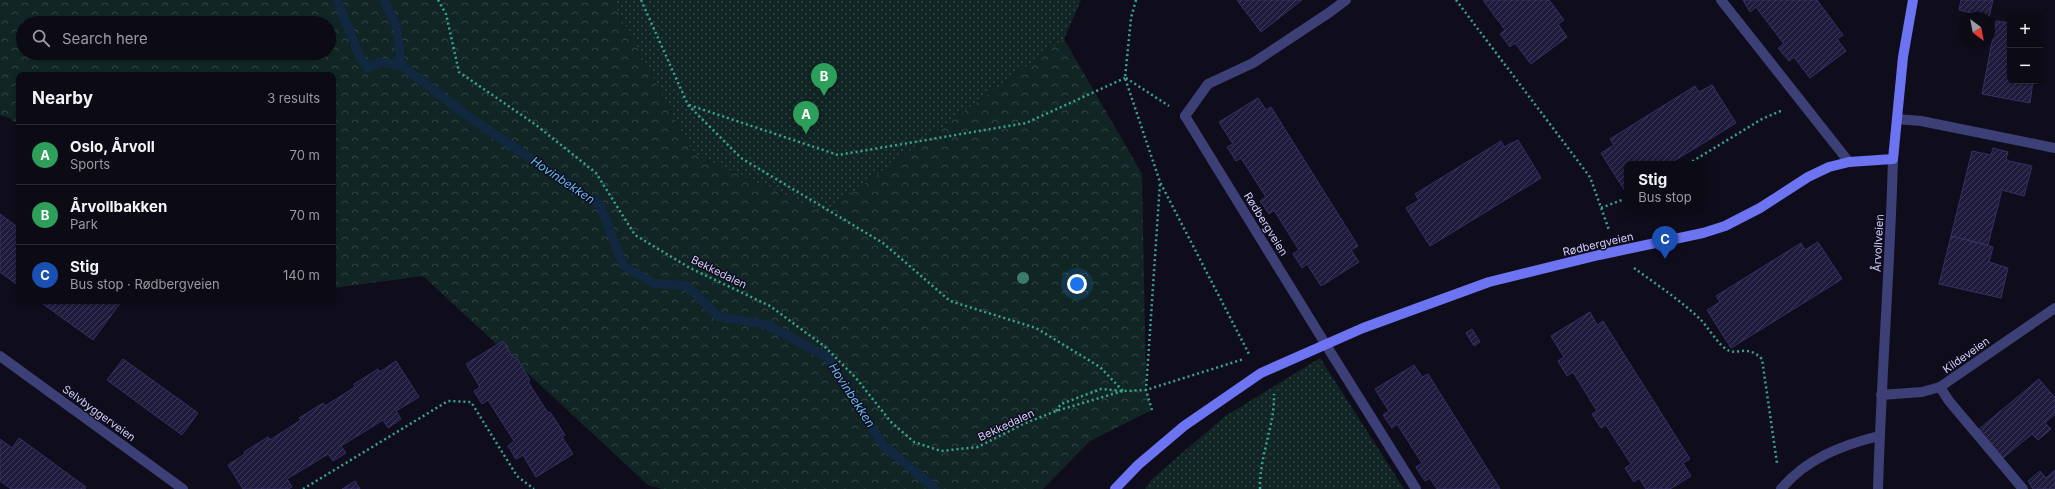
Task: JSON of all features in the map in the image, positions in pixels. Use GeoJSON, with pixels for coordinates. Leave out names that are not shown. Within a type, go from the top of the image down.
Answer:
{"type":"FeatureCollection","features":[{"type":"Feature","properties":{"kind":"street"},"geometry":{"type":"LineString","coordinates":[[1185,116],[1208,84],[1253,63],[1346,0]]}},
{"type":"Feature","properties":{"kind":"street"},"geometry":{"type":"LineString","coordinates":[[1721,0],[1849,162]]}},
{"type":"Feature","properties":{"kind":"street","name":"Årvollveien"},"geometry":{"type":"LineString","coordinates":[[1878,489],[1881,395],[1891,246],[1893,159],[1903,58],[1913,0]]}},
{"type":"Feature","properties":{"kind":"street","name":"Rødbergveien"},"geometry":{"type":"LineString","coordinates":[[1185,116],[1326,345]]}},
{"type":"Feature","properties":{"kind":"street"},"geometry":{"type":"LineString","coordinates":[[1897,119],[1921,121],[2055,148]]}},
{"type":"Feature","properties":{"kind":"street","name":"Rødbergveien"},"geometry":{"type":"LineString","coordinates":[[1116,489],[1138,464],[1184,426],[1261,373],[1363,328],[1489,282],[1599,255],[1703,233],[1725,226],[1760,208],[1808,177],[1829,167],[1849,162],[1893,159]]}},
{"type":"Feature","properties":{"kind":"street","name":"Kildeveien"},"geometry":{"type":"LineString","coordinates":[[1881,395],[1922,392],[1940,387],[2055,308]]}},
{"type":"Feature","properties":{"kind":"street"},"geometry":{"type":"LineString","coordinates":[[1326,345],[1416,489]]}},
{"type":"Feature","properties":{"kind":"street","name":"Selvbyggerveien"},"geometry":{"type":"LineString","coordinates":[[0,356],[183,489]]}},
{"type":"Feature","properties":{"kind":"street"},"geometry":{"type":"LineString","coordinates":[[1940,387],[1949,401],[2023,489]]}},
{"type":"Feature","properties":{"kind":"street"},"geometry":{"type":"LineString","coordinates":[[1782,487],[1809,464],[1831,451],[1879,436]]}},
{"type":"Feature","properties":{"kind":"path","name":"Bekkedalen"},"geometry":{"type":"LineString","coordinates":[[438,0],[446,14],[460,72],[536,125],[596,173],[635,235],[690,268],[770,306],[800,328],[830,351],[856,378],[890,422],[914,442],[941,451],[978,448],[1023,424],[1056,411],[1123,391]]}},
{"type":"Feature","properties":{"kind":"path"},"geometry":{"type":"LineString","coordinates":[[641,0],[688,105],[741,158],[883,243],[950,301],[1036,328],[1100,367],[1123,391],[1146,390],[1250,356],[1160,182],[1125,78],[1131,18],[1136,0]]}},
{"type":"Feature","properties":{"kind":"path"},"geometry":{"type":"LineString","coordinates":[[1456,0],[1590,177],[1609,230]]}},
{"type":"Feature","properties":{"kind":"path"},"geometry":{"type":"LineString","coordinates":[[688,105],[838,154],[1026,123],[1125,78]]}},
{"type":"Feature","properties":{"kind":"path"},"geometry":{"type":"LineString","coordinates":[[1125,78],[1185,116]]}},
{"type":"Feature","properties":{"kind":"path"},"geometry":{"type":"LineString","coordinates":[[1693,161],[1762,119],[1802,102]]}},
{"type":"Feature","properties":{"kind":"path"},"geometry":{"type":"LineString","coordinates":[[1152,410],[1146,390],[1160,182]]}},
{"type":"Feature","properties":{"kind":"path"},"geometry":{"type":"LineString","coordinates":[[1601,208],[1624,199]]}},
{"type":"Feature","properties":{"kind":"path"},"geometry":{"type":"LineString","coordinates":[[1634,268],[1694,314],[1709,328],[1725,349],[1730,352],[1747,350],[1755,352],[1762,359],[1776,462],[1782,487]]}},
{"type":"Feature","properties":{"kind":"path","name":"Bekkedalen"},"geometry":{"type":"LineString","coordinates":[[1056,411],[1061,404],[1101,388],[1123,391]]}},
{"type":"Feature","properties":{"kind":"path"},"geometry":{"type":"LineString","coordinates":[[1260,489],[1260,473],[1274,409],[1274,394]]}},
{"type":"Feature","properties":{"kind":"path"},"geometry":{"type":"LineString","coordinates":[[303,489],[448,401],[471,402],[517,476],[534,489]]}},
{"type":"Feature","properties":{"kind":"green space"},"geometry":{"type":"Polygon","coordinates":[[[0,0],[612,0],[694,154],[824,213],[1064,39],[1142,174],[1146,390],[1152,410],[1090,441],[1043,489],[662,489],[648,485],[423,276],[336,288],[336,72],[16,72],[16,123],[10,118],[0,115],[0,0]]]}},
{"type":"Feature","properties":{"kind":"green space"},"geometry":{"type":"Polygon","coordinates":[[[612,0],[1081,0],[1064,39],[824,213],[694,154],[612,0]]]}},
{"type":"Feature","properties":{"kind":"green space"},"geometry":{"type":"Polygon","coordinates":[[[1320,358],[1404,489],[1145,489],[1151,480],[1224,417],[1320,358]]]}},
{"type":"Feature","properties":{"kind":"building"},"geometry":{"type":"Polygon","coordinates":[[[1237,0],[1302,0],[1261,32],[1237,0]]]}},
{"type":"Feature","properties":{"kind":"building"},"geometry":{"type":"Polygon","coordinates":[[[1483,0],[1549,0],[1564,20],[1558,24],[1567,37],[1531,64],[1515,43],[1510,47],[1500,34],[1505,30],[1483,0]]]}},
{"type":"Feature","properties":{"kind":"building"},"geometry":{"type":"Polygon","coordinates":[[[1743,0],[1817,0],[1843,35],[1837,39],[1846,51],[1810,78],[1794,57],[1789,61],[1778,48],[1784,44],[1756,7],[1750,12],[1743,0]]]}},
{"type":"Feature","properties":{"kind":"building"},"geometry":{"type":"Polygon","coordinates":[[[1961,0],[1993,0],[1990,12],[1968,12],[1959,10],[1961,0]]]}},
{"type":"Feature","properties":{"kind":"building"},"geometry":{"type":"Polygon","coordinates":[[[1996,21],[2007,23],[2007,84],[2033,84],[2030,103],[1982,94],[1991,48],[1995,48],[1996,21]]]}},
{"type":"Feature","properties":{"kind":"building"},"geometry":{"type":"Polygon","coordinates":[[[1712,85],[1736,123],[1674,161],[1624,161],[1624,189],[1601,153],[1614,145],[1610,139],[1695,86],[1699,92],[1712,85]]]}},
{"type":"Feature","properties":{"kind":"building"},"geometry":{"type":"Polygon","coordinates":[[[1258,98],[1266,110],[1271,107],[1358,246],[1351,250],[1359,262],[1321,286],[1307,264],[1302,268],[1293,254],[1299,250],[1274,210],[1269,214],[1260,201],[1266,197],[1241,158],[1236,161],[1227,147],[1233,144],[1219,122],[1258,98]]]}},
{"type":"Feature","properties":{"kind":"building"},"geometry":{"type":"Polygon","coordinates":[[[1518,140],[1541,178],[1430,246],[1406,208],[1419,200],[1415,194],[1501,141],[1504,147],[1518,140]]]}},
{"type":"Feature","properties":{"kind":"building"},"geometry":{"type":"Polygon","coordinates":[[[1993,148],[2008,152],[2006,159],[2009,161],[2032,166],[2024,196],[2002,190],[1988,245],[1951,236],[1972,151],[1991,155],[1993,148]]]}},
{"type":"Feature","properties":{"kind":"building"},"geometry":{"type":"Polygon","coordinates":[[[0,214],[16,226],[16,284],[0,272],[0,214]]]}},
{"type":"Feature","properties":{"kind":"building"},"geometry":{"type":"Polygon","coordinates":[[[1951,236],[1993,247],[1989,262],[2008,268],[2001,298],[1939,284],[1951,236]]]}},
{"type":"Feature","properties":{"kind":"building"},"geometry":{"type":"Polygon","coordinates":[[[1818,242],[1842,279],[1731,348],[1707,310],[1720,302],[1716,296],[1801,243],[1805,250],[1818,242]]]}},
{"type":"Feature","properties":{"kind":"building"},"geometry":{"type":"Polygon","coordinates":[[[43,304],[120,304],[93,340],[43,304]]]}},
{"type":"Feature","properties":{"kind":"building"},"geometry":{"type":"Polygon","coordinates":[[[1590,312],[1597,325],[1603,321],[1690,459],[1683,463],[1691,476],[1670,489],[1646,489],[1639,478],[1634,482],[1625,468],[1631,464],[1606,425],[1601,428],[1592,414],[1597,411],[1573,372],[1567,376],[1558,361],[1564,357],[1551,336],[1590,312]]]}},
{"type":"Feature","properties":{"kind":"building"},"geometry":{"type":"Polygon","coordinates":[[[1472,329],[1480,342],[1474,346],[1466,333],[1472,329]]]}},
{"type":"Feature","properties":{"kind":"building"},"geometry":{"type":"Polygon","coordinates":[[[503,341],[513,358],[516,357],[530,380],[528,382],[548,413],[550,412],[565,435],[562,437],[573,454],[536,477],[523,455],[516,459],[508,446],[514,441],[488,400],[482,404],[474,391],[480,387],[466,364],[503,341]]]}},
{"type":"Feature","properties":{"kind":"building"},"geometry":{"type":"Polygon","coordinates":[[[123,359],[198,413],[182,435],[107,380],[123,359]]]}},
{"type":"Feature","properties":{"kind":"building"},"geometry":{"type":"Polygon","coordinates":[[[396,361],[419,397],[396,411],[401,419],[388,428],[383,420],[341,446],[346,453],[333,461],[328,454],[287,479],[292,487],[288,489],[243,489],[228,465],[245,454],[244,452],[268,437],[270,440],[301,420],[299,418],[323,403],[325,406],[355,387],[354,384],[378,369],[380,372],[396,361]]]}},
{"type":"Feature","properties":{"kind":"building"},"geometry":{"type":"Polygon","coordinates":[[[1414,365],[1422,377],[1428,374],[1500,489],[1437,489],[1430,478],[1425,481],[1416,467],[1422,463],[1397,424],[1392,428],[1383,415],[1389,411],[1375,389],[1414,365]]]}},
{"type":"Feature","properties":{"kind":"building"},"geometry":{"type":"Polygon","coordinates":[[[2039,379],[2055,398],[2055,414],[2045,423],[2051,429],[2038,440],[2032,434],[2003,458],[1979,429],[2039,379]]]}},
{"type":"Feature","properties":{"kind":"building"},"geometry":{"type":"Polygon","coordinates":[[[19,438],[86,487],[85,489],[11,489],[0,481],[0,439],[12,448],[19,438]]]}},
{"type":"Feature","properties":{"kind":"building"},"geometry":{"type":"Polygon","coordinates":[[[2055,470],[2055,489],[2033,489],[2028,481],[2040,471],[2046,478],[2055,470]]]}},
{"type":"Feature","properties":{"kind":"building"},"geometry":{"type":"Polygon","coordinates":[[[355,481],[360,489],[342,489],[355,481]]]}},
{"type":"Feature","properties":{"kind":"waterway","name":"Hovinbekken"},"geometry":{"type":"LineString","coordinates":[[337,0],[360,57],[368,68],[379,62],[401,65]]}},
{"type":"Feature","properties":{"kind":"waterway","name":"Hovinbekken"},"geometry":{"type":"LineString","coordinates":[[384,0],[397,28],[401,65],[469,117],[600,205],[623,265],[653,283],[687,286],[718,316],[768,325],[827,357],[883,445],[936,489]]}},
{"type":"Feature","properties":{"kind":"place","name":"Årvollbakken"},"geometry":{"type":"Point","coordinates":[824,96]}},
{"type":"Feature","properties":{"kind":"place","name":"Oslo, Årvoll"},"geometry":{"type":"Point","coordinates":[806,134]}},
{"type":"Feature","properties":{"kind":"place","name":"Stig"},"geometry":{"type":"Point","coordinates":[1665,259]}}]}
